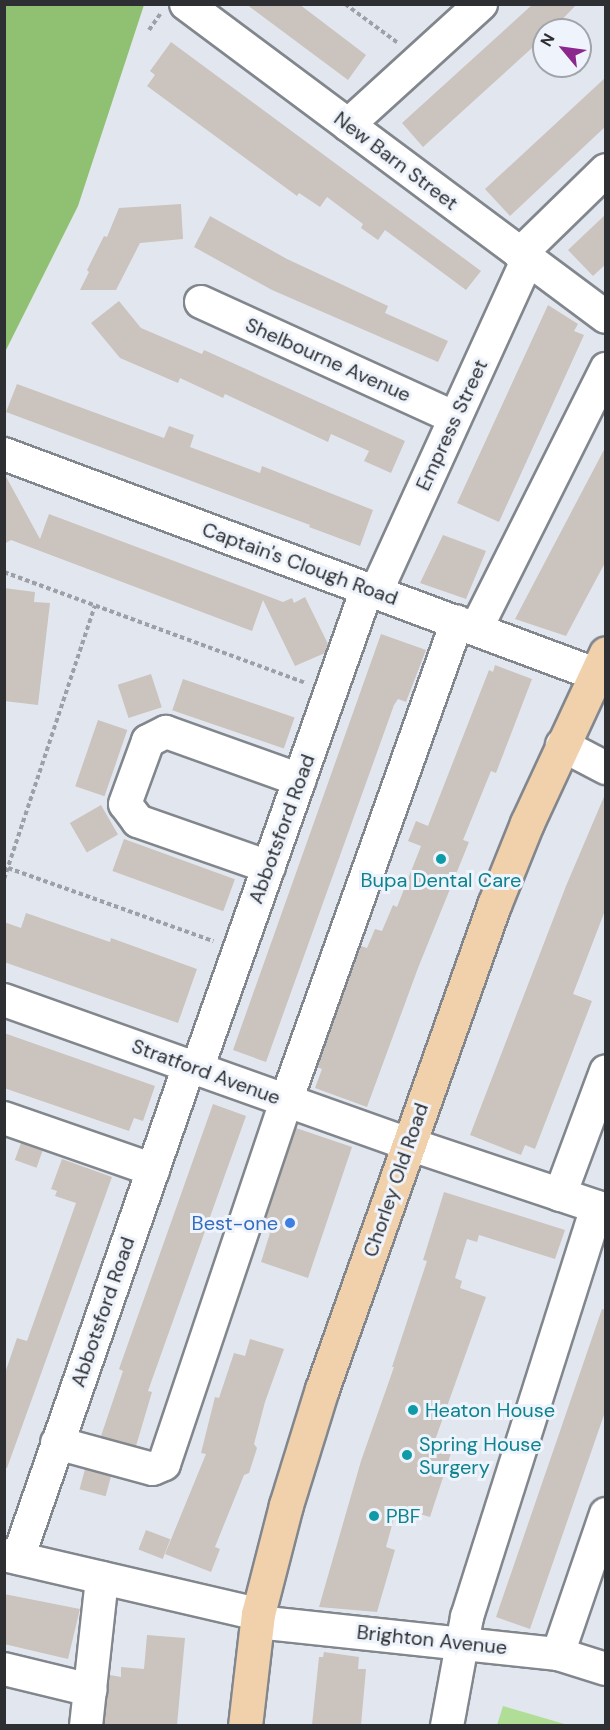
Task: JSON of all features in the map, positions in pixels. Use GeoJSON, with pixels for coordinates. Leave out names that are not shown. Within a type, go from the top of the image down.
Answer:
{"type":"FeatureCollection","features":[{"type":"Feature","properties":{"kind":"main road","name":"Chorley Old Road"},"geometry":{"type":"LineString","coordinates":[[245,1725],[257,1618],[286,1505],[322,1389],[494,906],[562,745],[600,663]]}},
{"type":"Feature","properties":{"kind":"street","name":"New Barn Street"},"geometry":{"type":"LineString","coordinates":[[186,4],[604,313]]}},
{"type":"Feature","properties":{"kind":"street"},"geometry":{"type":"LineString","coordinates":[[348,125],[481,4]]}},
{"type":"Feature","properties":{"kind":"street"},"geometry":{"type":"LineString","coordinates":[[524,256],[606,170]]}},
{"type":"Feature","properties":{"kind":"street","name":"Empress Street"},"geometry":{"type":"LineString","coordinates":[[372,591],[455,418],[524,256]]}},
{"type":"Feature","properties":{"kind":"street","name":"Shelbourne Avenue"},"geometry":{"type":"LineString","coordinates":[[201,302],[455,418]]}},
{"type":"Feature","properties":{"kind":"street"},"geometry":{"type":"LineString","coordinates":[[57,1443],[153,1469],[164,1464],[286,1101],[466,626],[606,369]]}},
{"type":"Feature","properties":{"kind":"street","name":"Captain's Clough Road"},"geometry":{"type":"LineString","coordinates":[[4,454],[466,626],[600,663]]}},
{"type":"Feature","properties":{"kind":"street","name":"Abbotsford Road"},"geometry":{"type":"LineString","coordinates":[[11,1556],[57,1443],[153,1170],[239,950],[331,692],[372,591]]}},
{"type":"Feature","properties":{"kind":"street"},"geometry":{"type":"LineString","coordinates":[[269,867],[138,821],[125,804],[148,741],[166,732],[300,780]]}},
{"type":"Feature","properties":{"kind":"street"},"geometry":{"type":"LineString","coordinates":[[562,745],[606,768]]}},
{"type":"Feature","properties":{"kind":"street","name":"Stratford Avenue"},"geometry":{"type":"LineString","coordinates":[[4,1000],[408,1144],[601,1209]]}},
{"type":"Feature","properties":{"kind":"street"},"geometry":{"type":"LineString","coordinates":[[560,1195],[606,1071]]}},
{"type":"Feature","properties":{"kind":"street"},"geometry":{"type":"LineString","coordinates":[[4,1118],[153,1170]]}},
{"type":"Feature","properties":{"kind":"street"},"geometry":{"type":"LineString","coordinates":[[447,1725],[460,1644],[601,1209]]}},
{"type":"Feature","properties":{"kind":"street"},"geometry":{"type":"LineString","coordinates":[[558,1654],[606,1514]]}},
{"type":"Feature","properties":{"kind":"street","name":"Brighton Avenue"},"geometry":{"type":"LineString","coordinates":[[11,1556],[257,1618],[558,1654],[606,1669]]}},
{"type":"Feature","properties":{"kind":"street"},"geometry":{"type":"LineString","coordinates":[[86,1725],[102,1578]]}},
{"type":"Feature","properties":{"kind":"street"},"geometry":{"type":"LineString","coordinates":[[4,1669],[90,1690]]}},
{"type":"Feature","properties":{"kind":"path"},"geometry":{"type":"LineString","coordinates":[[345,4],[422,58]]}},
{"type":"Feature","properties":{"kind":"path"},"geometry":{"type":"LineString","coordinates":[[4,572],[331,692]]}},
{"type":"Feature","properties":{"kind":"path"},"geometry":{"type":"LineString","coordinates":[[4,879],[95,606]]}},
{"type":"Feature","properties":{"kind":"path"},"geometry":{"type":"LineString","coordinates":[[8,868],[239,950]]}},
{"type":"Feature","properties":{"kind":"green space"},"geometry":{"type":"Polygon","coordinates":[[[5,4],[144,5],[78,206],[5,352],[5,4]]]}},
{"type":"Feature","properties":{"kind":"green space"},"geometry":{"type":"Polygon","coordinates":[[[503,1706],[568,1725],[497,1725],[503,1706]]]}},
{"type":"Feature","properties":{"kind":"building"},"geometry":{"type":"Polygon","coordinates":[[[246,4],[299,4],[366,55],[348,80],[246,4]]]}},
{"type":"Feature","properties":{"kind":"building"},"geometry":{"type":"Polygon","coordinates":[[[533,4],[577,4],[564,18],[532,18],[532,48],[423,147],[402,123],[533,4]]]}},
{"type":"Feature","properties":{"kind":"building"},"geometry":{"type":"Polygon","coordinates":[[[171,42],[481,271],[466,290],[385,230],[378,240],[361,228],[363,224],[327,197],[320,207],[299,193],[297,196],[147,86],[155,75],[150,71],[171,42]]]}},
{"type":"Feature","properties":{"kind":"building"},"geometry":{"type":"Polygon","coordinates":[[[606,77],[606,126],[510,216],[485,189],[606,77]]]}},
{"type":"Feature","properties":{"kind":"building"},"geometry":{"type":"Polygon","coordinates":[[[181,204],[183,239],[140,243],[116,290],[80,290],[89,272],[87,270],[104,236],[107,237],[119,208],[181,204]]]}},
{"type":"Feature","properties":{"kind":"building"},"geometry":{"type":"Polygon","coordinates":[[[606,214],[606,264],[593,276],[568,250],[606,214]]]}},
{"type":"Feature","properties":{"kind":"building"},"geometry":{"type":"Polygon","coordinates":[[[210,216],[287,259],[388,306],[385,313],[448,341],[438,362],[272,290],[194,247],[210,216]]]}},
{"type":"Feature","properties":{"kind":"building"},"geometry":{"type":"Polygon","coordinates":[[[119,301],[141,328],[202,354],[204,350],[405,441],[391,473],[364,461],[369,451],[331,434],[328,442],[225,394],[223,398],[180,378],[178,383],[120,358],[91,323],[119,301]]]}},
{"type":"Feature","properties":{"kind":"building"},"geometry":{"type":"Polygon","coordinates":[[[548,305],[578,324],[574,331],[584,335],[499,522],[457,503],[548,305]]]}},
{"type":"Feature","properties":{"kind":"building"},"geometry":{"type":"Polygon","coordinates":[[[17,384],[164,438],[169,426],[194,435],[190,447],[260,473],[262,466],[373,510],[360,546],[309,527],[310,525],[6,412],[17,384]]]}},
{"type":"Feature","properties":{"kind":"building"},"geometry":{"type":"Polygon","coordinates":[[[606,446],[606,561],[566,636],[515,619],[606,446]]]}},
{"type":"Feature","properties":{"kind":"building"},"geometry":{"type":"Polygon","coordinates":[[[4,473],[40,539],[49,514],[283,602],[292,598],[294,603],[305,597],[328,644],[325,653],[295,666],[263,600],[252,631],[11,540],[4,544],[4,473]]]}},
{"type":"Feature","properties":{"kind":"building"},"geometry":{"type":"Polygon","coordinates":[[[443,535],[486,551],[466,599],[420,583],[443,535]]]}},
{"type":"Feature","properties":{"kind":"building"},"geometry":{"type":"Polygon","coordinates":[[[4,588],[35,592],[34,602],[50,603],[38,705],[4,701],[4,588]]]}},
{"type":"Feature","properties":{"kind":"building"},"geometry":{"type":"Polygon","coordinates":[[[381,634],[426,650],[406,702],[398,699],[394,705],[266,1062],[233,1050],[381,634]]]}},
{"type":"Feature","properties":{"kind":"building"},"geometry":{"type":"Polygon","coordinates":[[[495,665],[532,679],[496,773],[491,771],[463,840],[469,842],[418,968],[367,1107],[315,1088],[322,1069],[317,1067],[361,946],[367,948],[375,929],[382,931],[393,905],[397,907],[421,846],[408,841],[416,821],[428,826],[489,670],[493,672],[495,665]]]}},
{"type":"Feature","properties":{"kind":"building"},"geometry":{"type":"Polygon","coordinates":[[[151,674],[162,707],[129,718],[118,685],[151,674]]]}},
{"type":"Feature","properties":{"kind":"building"},"geometry":{"type":"Polygon","coordinates":[[[183,679],[295,717],[284,749],[172,710],[183,679]]]}},
{"type":"Feature","properties":{"kind":"building"},"geometry":{"type":"Polygon","coordinates":[[[98,720],[127,730],[105,796],[75,786],[98,720]]]}},
{"type":"Feature","properties":{"kind":"building"},"geometry":{"type":"Polygon","coordinates":[[[606,792],[606,908],[573,994],[592,1001],[535,1149],[525,1145],[521,1155],[470,1135],[566,886],[606,792]]]}},
{"type":"Feature","properties":{"kind":"building"},"geometry":{"type":"Polygon","coordinates":[[[101,805],[118,834],[87,852],[70,823],[101,805]]]}},
{"type":"Feature","properties":{"kind":"building"},"geometry":{"type":"Polygon","coordinates":[[[124,839],[235,879],[223,911],[112,871],[124,839]]]}},
{"type":"Feature","properties":{"kind":"building"},"geometry":{"type":"Polygon","coordinates":[[[26,913],[110,942],[111,938],[197,969],[178,1023],[4,962],[4,922],[21,928],[26,913]]]}},
{"type":"Feature","properties":{"kind":"building"},"geometry":{"type":"Polygon","coordinates":[[[4,1033],[155,1086],[143,1121],[134,1118],[129,1131],[4,1088],[4,1033]]]}},
{"type":"Feature","properties":{"kind":"building"},"geometry":{"type":"Polygon","coordinates":[[[213,1104],[246,1116],[148,1391],[152,1392],[136,1446],[101,1436],[123,1371],[119,1369],[213,1104]]]}},
{"type":"Feature","properties":{"kind":"building"},"geometry":{"type":"Polygon","coordinates":[[[296,1128],[352,1147],[308,1278],[261,1262],[270,1233],[262,1230],[296,1128]]]}},
{"type":"Feature","properties":{"kind":"building"},"geometry":{"type":"Polygon","coordinates":[[[21,1143],[43,1151],[36,1168],[15,1160],[21,1143]]]}},
{"type":"Feature","properties":{"kind":"building"},"geometry":{"type":"Polygon","coordinates":[[[62,1159],[112,1177],[7,1468],[4,1468],[4,1376],[17,1338],[27,1341],[76,1203],[55,1196],[57,1191],[51,1189],[62,1159]]]}},
{"type":"Feature","properties":{"kind":"building"},"geometry":{"type":"Polygon","coordinates":[[[444,1192],[565,1230],[555,1259],[479,1235],[477,1242],[467,1239],[455,1278],[462,1281],[460,1288],[486,1297],[434,1443],[452,1450],[430,1517],[397,1507],[386,1547],[395,1550],[377,1612],[319,1607],[361,1461],[394,1367],[392,1367],[427,1261],[423,1260],[444,1192]]]}},
{"type":"Feature","properties":{"kind":"building"},"geometry":{"type":"Polygon","coordinates":[[[602,1309],[606,1310],[606,1409],[530,1629],[496,1617],[602,1309]]]}},
{"type":"Feature","properties":{"kind":"building"},"geometry":{"type":"Polygon","coordinates":[[[250,1339],[284,1349],[265,1402],[254,1444],[257,1448],[249,1473],[244,1475],[215,1547],[220,1549],[211,1572],[165,1554],[206,1454],[201,1453],[215,1397],[219,1398],[234,1353],[245,1356],[250,1339]]]}},
{"type":"Feature","properties":{"kind":"building"},"geometry":{"type":"Polygon","coordinates":[[[85,1469],[111,1476],[106,1496],[80,1489],[85,1469]]]}},
{"type":"Feature","properties":{"kind":"building"},"geometry":{"type":"Polygon","coordinates":[[[146,1530],[170,1539],[163,1559],[138,1550],[146,1530]]]}},
{"type":"Feature","properties":{"kind":"building"},"geometry":{"type":"Polygon","coordinates":[[[4,1594],[80,1609],[68,1659],[4,1644],[4,1594]]]}},
{"type":"Feature","properties":{"kind":"building"},"geometry":{"type":"Polygon","coordinates":[[[147,1635],[185,1638],[177,1725],[104,1725],[110,1675],[121,1677],[121,1667],[144,1669],[147,1635]]]}},
{"type":"Feature","properties":{"kind":"building"},"geometry":{"type":"Polygon","coordinates":[[[324,1652],[359,1657],[358,1669],[366,1669],[361,1725],[312,1725],[319,1657],[323,1657],[324,1652]]]}},
{"type":"Feature","properties":{"kind":"place","name":"Bupa Dental Care"},"geometry":{"type":"Point","coordinates":[441,859]}},
{"type":"Feature","properties":{"kind":"place","name":"Best-one"},"geometry":{"type":"Point","coordinates":[290,1223]}},
{"type":"Feature","properties":{"kind":"place","name":"Heaton House"},"geometry":{"type":"Point","coordinates":[413,1410]}},
{"type":"Feature","properties":{"kind":"place","name":"Spring House Surgery"},"geometry":{"type":"Point","coordinates":[407,1455]}},
{"type":"Feature","properties":{"kind":"place","name":"PBF"},"geometry":{"type":"Point","coordinates":[374,1516]}}]}
